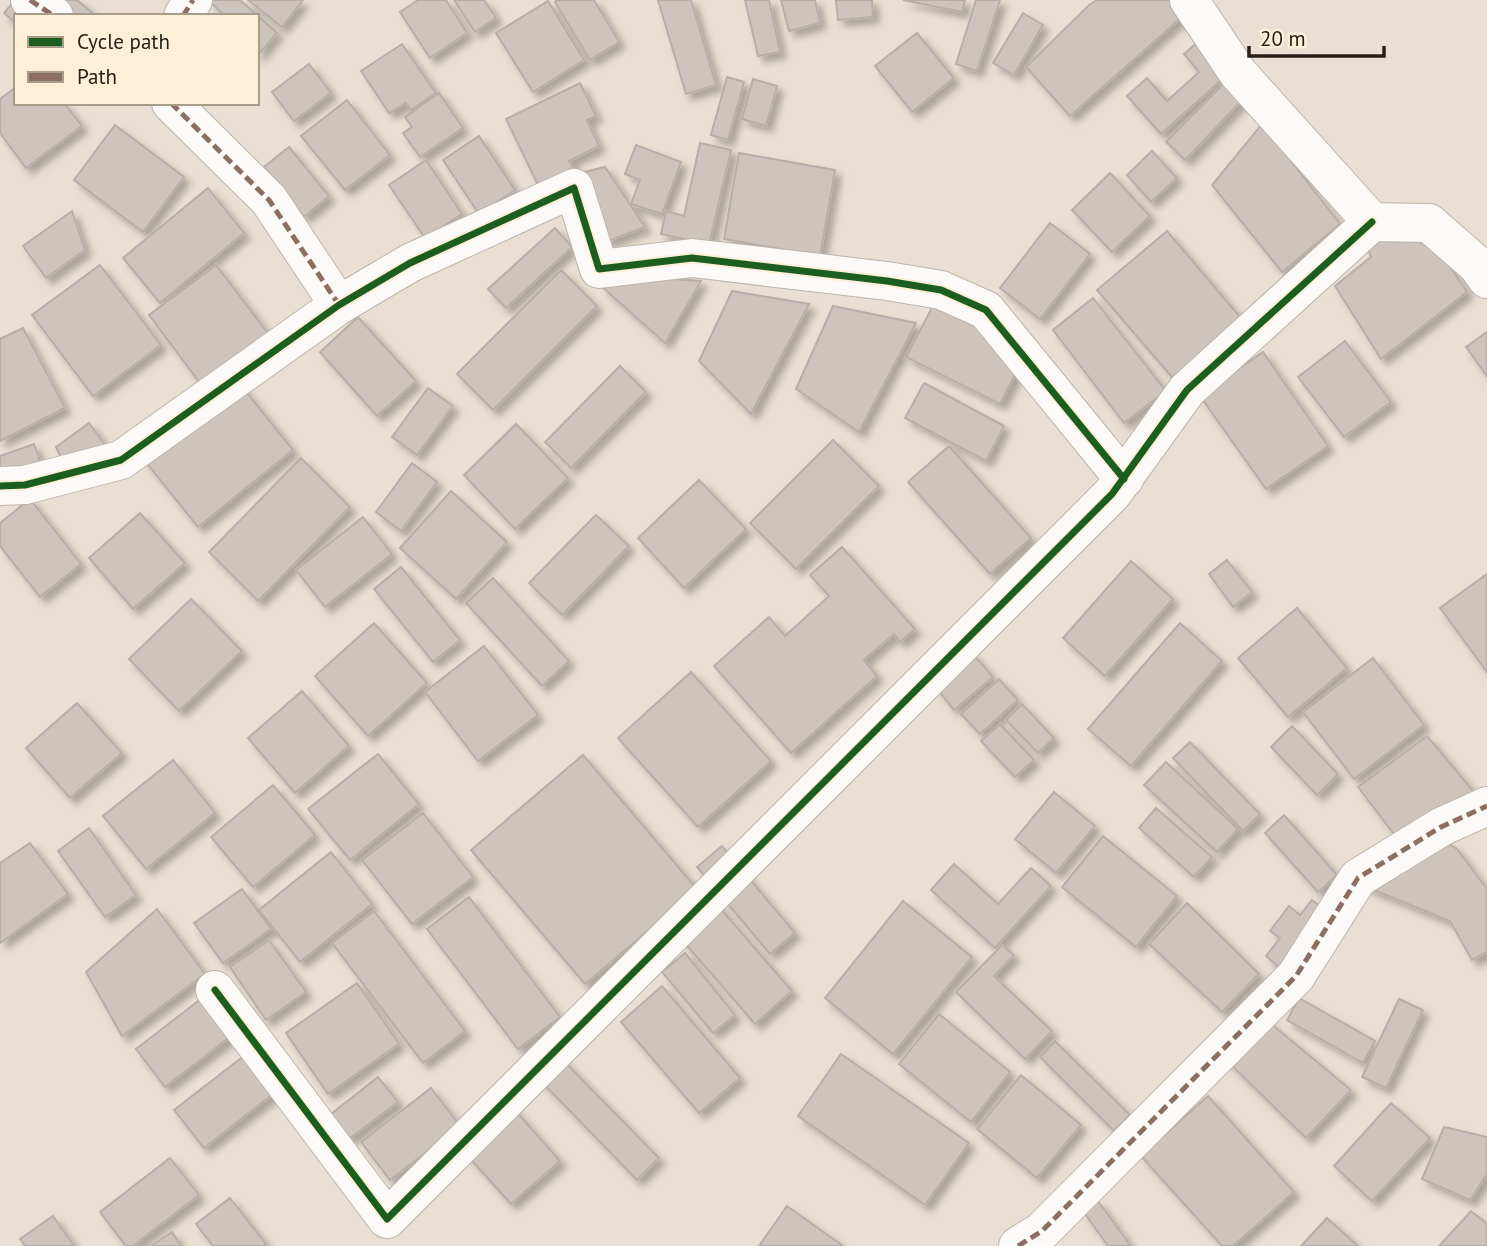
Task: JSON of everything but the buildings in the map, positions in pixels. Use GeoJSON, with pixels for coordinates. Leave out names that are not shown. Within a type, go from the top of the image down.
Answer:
{"type":"FeatureCollection","features":[{"type":"Feature","properties":{"kind":"street"},"geometry":{"type":"LineString","coordinates":[[30,0],[51,14]]}},
{"type":"Feature","properties":{"kind":"street"},"geometry":{"type":"LineString","coordinates":[[1189,0],[1238,74],[1372,222]]}},
{"type":"Feature","properties":{"kind":"street"},"geometry":{"type":"LineString","coordinates":[[173,105],[269,200],[340,305]]}},
{"type":"Feature","properties":{"kind":"street"},"geometry":{"type":"LineString","coordinates":[[0,486],[25,485],[121,460],[340,305],[410,263],[574,188],[598,269],[692,258],[941,290],[986,310],[1124,479]]}},
{"type":"Feature","properties":{"kind":"street"},"geometry":{"type":"LineString","coordinates":[[215,990],[387,1219],[1112,495],[1186,390],[1372,222],[1429,223],[1478,266],[1487,279]]}},
{"type":"Feature","properties":{"kind":"street"},"geometry":{"type":"LineString","coordinates":[[1018,1246],[1042,1231],[1296,976],[1358,878],[1441,827],[1487,806]]}},
{"type":"Feature","properties":{"kind":"marked path"},"geometry":{"type":"LineString","coordinates":[[30,0],[51,14]]}},
{"type":"Feature","properties":{"kind":"marked path"},"geometry":{"type":"LineString","coordinates":[[184,14],[193,0]]}},
{"type":"Feature","properties":{"kind":"marked path"},"geometry":{"type":"LineString","coordinates":[[173,105],[269,200],[339,305]]}},
{"type":"Feature","properties":{"kind":"marked path"},"geometry":{"type":"LineString","coordinates":[[1018,1246],[1042,1231],[1296,976],[1358,878],[1441,827],[1487,806]]}},
{"type":"Feature","properties":{"kind":"cycle path"},"geometry":{"type":"LineString","coordinates":[[0,486],[25,485],[121,460],[339,305],[410,263],[574,188],[599,269],[692,258],[941,290],[986,310],[1124,479]]}},
{"type":"Feature","properties":{"kind":"cycle path"},"geometry":{"type":"LineString","coordinates":[[215,990],[387,1219],[1112,494],[1187,390],[1372,222]]}}]}
